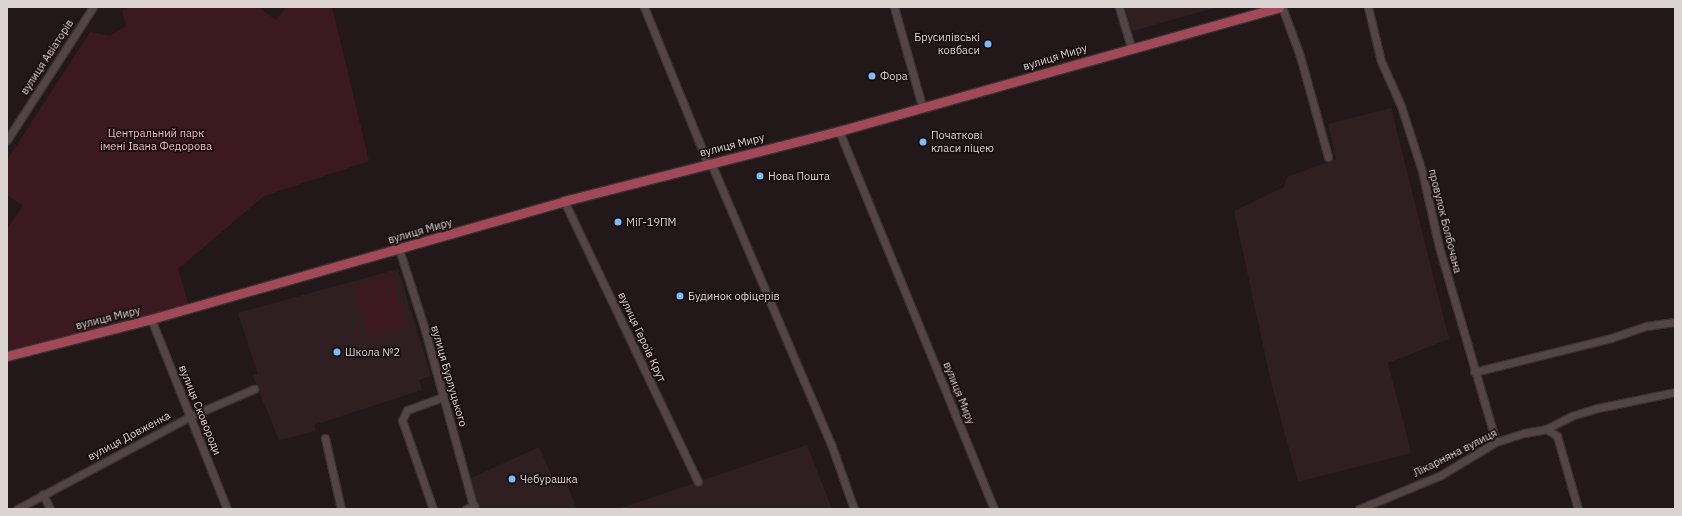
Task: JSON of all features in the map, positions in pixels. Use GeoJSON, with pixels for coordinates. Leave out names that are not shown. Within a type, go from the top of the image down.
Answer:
{"type":"FeatureCollection","features":[{"type":"Feature","properties":{"kind":"main road","name":"вулиця Миру"},"geometry":{"type":"LineString","coordinates":[[7,356],[151,319],[399,250],[564,201],[839,131],[1131,47],[1279,7]]}},
{"type":"Feature","properties":{"kind":"street","name":"вулиця Авіаторів"},"geometry":{"type":"LineString","coordinates":[[7,140],[93,7]]}},
{"type":"Feature","properties":{"kind":"street"},"geometry":{"type":"LineString","coordinates":[[644,7],[831,444],[854,509]]}},
{"type":"Feature","properties":{"kind":"street"},"geometry":{"type":"LineString","coordinates":[[894,7],[922,106]]}},
{"type":"Feature","properties":{"kind":"street"},"geometry":{"type":"LineString","coordinates":[[1119,7],[1131,47]]}},
{"type":"Feature","properties":{"kind":"street"},"geometry":{"type":"LineString","coordinates":[[1282,7],[1300,56],[1328,158]]}},
{"type":"Feature","properties":{"kind":"street","name":"провулок Болбочана"},"geometry":{"type":"LineString","coordinates":[[1368,7],[1381,60],[1401,106],[1422,171],[1439,247],[1474,372],[1496,442]]}},
{"type":"Feature","properties":{"kind":"street","name":"вулиця Миру"},"geometry":{"type":"LineString","coordinates":[[839,131],[994,509]]}},
{"type":"Feature","properties":{"kind":"street","name":"вулиця Героїв Крут"},"geometry":{"type":"LineString","coordinates":[[564,201],[698,482]]}},
{"type":"Feature","properties":{"kind":"street","name":"вулиця Бурлуцького"},"geometry":{"type":"LineString","coordinates":[[399,250],[474,508]]}},
{"type":"Feature","properties":{"kind":"street","name":"вулиця Сковороди"},"geometry":{"type":"LineString","coordinates":[[151,319],[227,509]]}},
{"type":"Feature","properties":{"kind":"street"},"geometry":{"type":"LineString","coordinates":[[1474,372],[1646,326],[1675,322]]}},
{"type":"Feature","properties":{"kind":"street","name":"вулиця Довженка"},"geometry":{"type":"LineString","coordinates":[[17,509],[191,416],[254,389]]}},
{"type":"Feature","properties":{"kind":"street","name":"Лікарняна вулиця"},"geometry":{"type":"LineString","coordinates":[[1359,509],[1441,475],[1496,442],[1524,433],[1546,429],[1571,416],[1591,410],[1675,392]]}},
{"type":"Feature","properties":{"kind":"street"},"geometry":{"type":"LineString","coordinates":[[433,509],[402,420],[407,410],[442,397]]}},
{"type":"Feature","properties":{"kind":"street"},"geometry":{"type":"LineString","coordinates":[[1546,429],[1557,436],[1578,509]]}},
{"type":"Feature","properties":{"kind":"street"},"geometry":{"type":"LineString","coordinates":[[325,438],[341,509]]}},
{"type":"Feature","properties":{"kind":"street"},"geometry":{"type":"LineString","coordinates":[[43,494],[50,509]]}},
{"type":"Feature","properties":{"kind":"street"},"geometry":{"type":"LineString","coordinates":[[466,509],[474,508]]}},
{"type":"Feature","properties":{"kind":"shaded area"},"geometry":{"type":"Polygon","coordinates":[[[1125,7],[1218,7],[1132,31],[1125,7]]]}},
{"type":"Feature","properties":{"kind":"shaded area"},"geometry":{"type":"Polygon","coordinates":[[[1391,108],[1449,339],[1388,363],[1411,453],[1298,482],[1272,386],[1234,211],[1284,187],[1287,177],[1336,159],[1328,124],[1391,108]]]}},
{"type":"Feature","properties":{"kind":"shaded area","name":"Школа №2"},"geometry":{"type":"Polygon","coordinates":[[[398,269],[431,376],[419,380],[422,390],[314,425],[316,431],[279,440],[253,376],[258,374],[238,313],[398,269]]]}},
{"type":"Feature","properties":{"kind":"shaded area"},"geometry":{"type":"Polygon","coordinates":[[[807,445],[832,509],[618,509],[807,445]]]}},
{"type":"Feature","properties":{"kind":"shaded area","name":"Чебурашка"},"geometry":{"type":"Polygon","coordinates":[[[539,447],[555,483],[565,480],[577,509],[478,509],[469,479],[539,447]]]}},
{"type":"Feature","properties":{"kind":"green space","name":"Центральний парк імені Івана Федорова"},"geometry":{"type":"Polygon","coordinates":[[[129,7],[258,7],[276,20],[286,7],[332,7],[369,161],[264,196],[178,269],[188,303],[140,319],[7,350],[7,229],[23,206],[7,195],[7,160],[90,32],[110,36],[126,26],[122,11],[129,7]]]}},
{"type":"Feature","properties":{"kind":"green space"},"geometry":{"type":"Polygon","coordinates":[[[392,275],[406,326],[368,337],[354,286],[392,275]]]}},
{"type":"Feature","properties":{"kind":"place","name":"Брусилівські ковбаси"},"geometry":{"type":"Point","coordinates":[988,44]}},
{"type":"Feature","properties":{"kind":"place","name":"Фора"},"geometry":{"type":"Point","coordinates":[872,76]}},
{"type":"Feature","properties":{"kind":"place","name":"Початкові класи ліцею"},"geometry":{"type":"Point","coordinates":[923,142]}},
{"type":"Feature","properties":{"kind":"place","name":"Нова Пошта"},"geometry":{"type":"Point","coordinates":[760,176]}},
{"type":"Feature","properties":{"kind":"place","name":"МіГ-19ПМ"},"geometry":{"type":"Point","coordinates":[618,222]}},
{"type":"Feature","properties":{"kind":"place","name":"Будинок офіцерів"},"geometry":{"type":"Point","coordinates":[680,296]}},
{"type":"Feature","properties":{"kind":"place","name":"Школа №2"},"geometry":{"type":"Point","coordinates":[337,352]}},
{"type":"Feature","properties":{"kind":"place","name":"Чебурашка"},"geometry":{"type":"Point","coordinates":[512,479]}}]}
